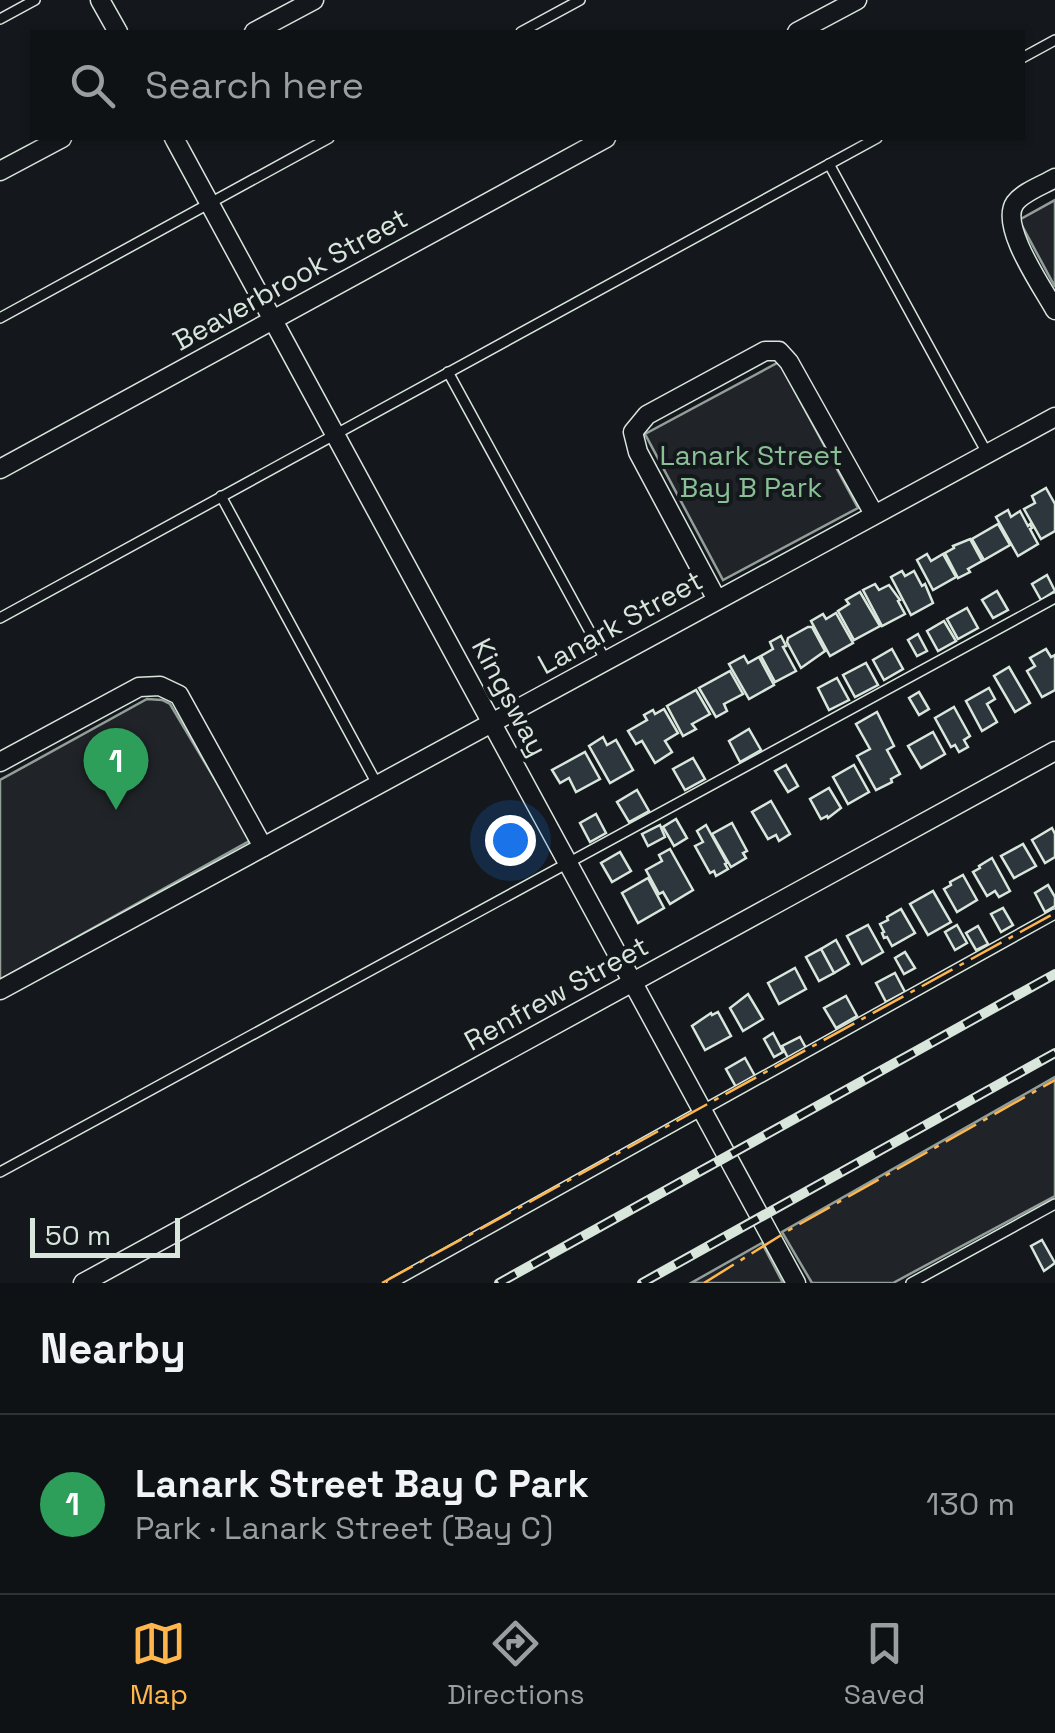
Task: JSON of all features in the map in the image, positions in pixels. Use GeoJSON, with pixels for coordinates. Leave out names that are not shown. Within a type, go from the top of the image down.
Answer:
{"type":"FeatureCollection","features":[{"type":"Feature","properties":{"kind":"street"},"geometry":{"type":"LineString","coordinates":[[100,0],[117,30]]}},
{"type":"Feature","properties":{"kind":"street"},"geometry":{"type":"LineString","coordinates":[[258,30],[314,0]]}},
{"type":"Feature","properties":{"kind":"street"},"geometry":{"type":"LineString","coordinates":[[802,30],[857,0]]}},
{"type":"Feature","properties":{"kind":"street"},"geometry":{"type":"LineString","coordinates":[[0,171],[58,140]]}},
{"type":"Feature","properties":{"kind":"street","name":"Kingsway"},"geometry":{"type":"LineString","coordinates":[[175,140],[796,1283]]}},
{"type":"Feature","properties":{"kind":"street","name":"Beaverbrook Street"},"geometry":{"type":"LineString","coordinates":[[0,469],[602,140]]}},
{"type":"Feature","properties":{"kind":"street"},"geometry":{"type":"LineString","coordinates":[[1055,178],[1016,201],[1010,216],[1018,243],[1055,310]]}},
{"type":"Feature","properties":{"kind":"street"},"geometry":{"type":"LineString","coordinates":[[717,600],[638,452],[633,432],[647,415],[765,351],[779,351],[789,362],[874,514]]}},
{"type":"Feature","properties":{"kind":"street","name":"Lanark Street"},"geometry":{"type":"LineString","coordinates":[[0,990],[1055,416]]}},
{"type":"Feature","properties":{"kind":"street"},"geometry":{"type":"LineString","coordinates":[[0,762],[139,687],[160,686],[179,696],[264,847]]}},
{"type":"Feature","properties":{"kind":"street","name":"Renfrew Street"},"geometry":{"type":"LineString","coordinates":[[83,1283],[1055,752]]}},
{"type":"Feature","properties":{"kind":"lane"},"geometry":{"type":"LineString","coordinates":[[0,19],[35,0]]}},
{"type":"Feature","properties":{"kind":"lane"},"geometry":{"type":"LineString","coordinates":[[525,30],[580,0]]}},
{"type":"Feature","properties":{"kind":"lane"},"geometry":{"type":"LineString","coordinates":[[1025,56],[1055,40]]}},
{"type":"Feature","properties":{"kind":"lane"},"geometry":{"type":"LineString","coordinates":[[0,318],[325,140]]}},
{"type":"Feature","properties":{"kind":"lane"},"geometry":{"type":"LineString","coordinates":[[0,618],[873,140]]}},
{"type":"Feature","properties":{"kind":"lane"},"geometry":{"type":"LineString","coordinates":[[829,164],[988,453]]}},
{"type":"Feature","properties":{"kind":"lane"},"geometry":{"type":"LineString","coordinates":[[448,372],[606,661]]}},
{"type":"Feature","properties":{"kind":"lane"},"geometry":{"type":"LineString","coordinates":[[222,496],[378,785]]}},
{"type":"Feature","properties":{"kind":"lane"},"geometry":{"type":"LineString","coordinates":[[0,1172],[1055,598]]}},
{"type":"Feature","properties":{"kind":"lane"},"geometry":{"type":"LineString","coordinates":[[392,1283],[1055,914]]}},
{"type":"Feature","properties":{"kind":"lane"},"geometry":{"type":"LineString","coordinates":[[911,1283],[1055,1204]]}},
{"type":"Feature","properties":{"kind":"green space"},"geometry":{"type":"Polygon","coordinates":[[[1055,200],[1055,287],[1019,220],[1055,200]]]}},
{"type":"Feature","properties":{"kind":"green space","name":"Lanark Street Bay B Park"},"geometry":{"type":"Polygon","coordinates":[[[779,362],[858,508],[723,580],[645,434],[779,362]]]}},
{"type":"Feature","properties":{"kind":"green space"},"geometry":{"type":"Polygon","coordinates":[[[147,699],[170,704],[251,840],[0,980],[0,780],[147,699]]]}},
{"type":"Feature","properties":{"kind":"green space"},"geometry":{"type":"Polygon","coordinates":[[[1055,1077],[1055,1196],[893,1283],[812,1283],[782,1232],[1055,1077]]]}},
{"type":"Feature","properties":{"kind":"green space"},"geometry":{"type":"Polygon","coordinates":[[[762,1243],[783,1283],[691,1283],[762,1243]]]}},
{"type":"Feature","properties":{"kind":"building"},"geometry":{"type":"Polygon","coordinates":[[[1046,488],[1055,504],[1055,531],[1041,539],[1024,509],[1035,503],[1032,496],[1046,488]]]}},
{"type":"Feature","properties":{"kind":"building"},"geometry":{"type":"Polygon","coordinates":[[[1008,510],[1011,517],[1020,511],[1038,544],[1018,556],[996,517],[1008,510]]]}},
{"type":"Feature","properties":{"kind":"building"},"geometry":{"type":"Polygon","coordinates":[[[998,524],[1010,545],[984,560],[972,539],[998,524]]]}},
{"type":"Feature","properties":{"kind":"building"},"geometry":{"type":"Polygon","coordinates":[[[970,539],[982,561],[958,578],[945,553],[970,539]]]}},
{"type":"Feature","properties":{"kind":"building"},"geometry":{"type":"Polygon","coordinates":[[[927,554],[931,561],[943,554],[956,577],[933,590],[917,560],[927,554]]]}},
{"type":"Feature","properties":{"kind":"building"},"geometry":{"type":"Polygon","coordinates":[[[902,571],[905,576],[914,571],[933,603],[911,615],[891,577],[902,571]]]}},
{"type":"Feature","properties":{"kind":"building"},"geometry":{"type":"Polygon","coordinates":[[[1047,575],[1055,591],[1041,600],[1032,584],[1047,575]]]}},
{"type":"Feature","properties":{"kind":"building"},"geometry":{"type":"Polygon","coordinates":[[[875,584],[879,590],[889,585],[905,614],[882,626],[863,590],[875,584]]]}},
{"type":"Feature","properties":{"kind":"building"},"geometry":{"type":"Polygon","coordinates":[[[997,591],[1008,610],[993,618],[982,600],[997,591]]]}},
{"type":"Feature","properties":{"kind":"building"},"geometry":{"type":"Polygon","coordinates":[[[860,592],[880,626],[854,640],[838,611],[849,604],[846,600],[860,592]]]}},
{"type":"Feature","properties":{"kind":"building"},"geometry":{"type":"Polygon","coordinates":[[[967,608],[978,628],[958,639],[947,619],[967,608]]]}},
{"type":"Feature","properties":{"kind":"building"},"geometry":{"type":"Polygon","coordinates":[[[836,613],[853,643],[830,656],[811,621],[823,614],[826,619],[836,613]]]}},
{"type":"Feature","properties":{"kind":"building"},"geometry":{"type":"Polygon","coordinates":[[[944,621],[956,641],[938,651],[927,631],[944,621]]]}},
{"type":"Feature","properties":{"kind":"building"},"geometry":{"type":"Polygon","coordinates":[[[812,627],[825,651],[801,668],[787,642],[812,627]]]}},
{"type":"Feature","properties":{"kind":"building"},"geometry":{"type":"Polygon","coordinates":[[[918,634],[927,651],[917,656],[908,640],[918,634]]]}},
{"type":"Feature","properties":{"kind":"building"},"geometry":{"type":"Polygon","coordinates":[[[781,636],[796,671],[775,682],[761,656],[773,649],[770,642],[781,636]]]}},
{"type":"Feature","properties":{"kind":"building"},"geometry":{"type":"Polygon","coordinates":[[[892,649],[903,669],[884,680],[873,660],[892,649]]]}},
{"type":"Feature","properties":{"kind":"building"},"geometry":{"type":"Polygon","coordinates":[[[1046,649],[1051,657],[1055,655],[1055,690],[1042,697],[1027,671],[1035,666],[1030,658],[1046,649]]]}},
{"type":"Feature","properties":{"kind":"building"},"geometry":{"type":"Polygon","coordinates":[[[744,656],[748,663],[759,657],[774,685],[749,699],[729,664],[744,656]]]}},
{"type":"Feature","properties":{"kind":"building"},"geometry":{"type":"Polygon","coordinates":[[[866,663],[878,685],[855,697],[843,675],[866,663]]]}},
{"type":"Feature","properties":{"kind":"building"},"geometry":{"type":"Polygon","coordinates":[[[1009,667],[1030,703],[1015,712],[994,676],[1009,667]]]}},
{"type":"Feature","properties":{"kind":"building"},"geometry":{"type":"Polygon","coordinates":[[[730,671],[743,694],[724,704],[727,711],[716,717],[699,688],[730,671]]]}},
{"type":"Feature","properties":{"kind":"building"},"geometry":{"type":"Polygon","coordinates":[[[837,678],[849,700],[829,710],[818,688],[837,678]]]}},
{"type":"Feature","properties":{"kind":"building"},"geometry":{"type":"Polygon","coordinates":[[[989,688],[995,699],[987,704],[997,722],[982,731],[966,701],[989,688]]]}},
{"type":"Feature","properties":{"kind":"building"},"geometry":{"type":"Polygon","coordinates":[[[696,690],[710,714],[692,724],[696,729],[683,736],[667,706],[696,690]]]}},
{"type":"Feature","properties":{"kind":"building"},"geometry":{"type":"Polygon","coordinates":[[[919,692],[929,709],[919,715],[909,698],[919,692]]]}},
{"type":"Feature","properties":{"kind":"building"},"geometry":{"type":"Polygon","coordinates":[[[954,707],[970,736],[964,740],[968,747],[959,752],[955,745],[951,747],[935,718],[954,707]]]}},
{"type":"Feature","properties":{"kind":"building"},"geometry":{"type":"Polygon","coordinates":[[[664,709],[678,733],[665,741],[672,752],[655,763],[642,741],[636,744],[628,731],[647,720],[644,715],[664,709]]]}},
{"type":"Feature","properties":{"kind":"building"},"geometry":{"type":"Polygon","coordinates":[[[877,712],[894,746],[887,750],[900,774],[876,790],[857,756],[870,749],[856,724],[877,712]]]}},
{"type":"Feature","properties":{"kind":"building"},"geometry":{"type":"Polygon","coordinates":[[[749,729],[761,750],[740,762],[729,741],[749,729]]]}},
{"type":"Feature","properties":{"kind":"building"},"geometry":{"type":"Polygon","coordinates":[[[933,732],[945,754],[921,768],[908,746],[933,732]]]}},
{"type":"Feature","properties":{"kind":"building"},"geometry":{"type":"Polygon","coordinates":[[[603,737],[607,745],[616,740],[633,770],[610,783],[589,746],[603,737]]]}},
{"type":"Feature","properties":{"kind":"building"},"geometry":{"type":"Polygon","coordinates":[[[585,752],[600,779],[576,792],[569,778],[560,783],[552,770],[585,752]]]}},
{"type":"Feature","properties":{"kind":"building"},"geometry":{"type":"Polygon","coordinates":[[[693,758],[705,779],[685,790],[673,769],[693,758]]]}},
{"type":"Feature","properties":{"kind":"building"},"geometry":{"type":"Polygon","coordinates":[[[786,765],[798,786],[788,792],[775,771],[786,765]]]}},
{"type":"Feature","properties":{"kind":"building"},"geometry":{"type":"Polygon","coordinates":[[[854,765],[869,792],[848,804],[833,777],[854,765]]]}},
{"type":"Feature","properties":{"kind":"building"},"geometry":{"type":"Polygon","coordinates":[[[829,788],[841,808],[821,819],[810,799],[829,788]]]}},
{"type":"Feature","properties":{"kind":"building"},"geometry":{"type":"Polygon","coordinates":[[[637,790],[649,811],[629,822],[617,802],[637,790]]]}},
{"type":"Feature","properties":{"kind":"building"},"geometry":{"type":"Polygon","coordinates":[[[771,801],[790,834],[779,841],[776,835],[768,839],[752,812],[771,801]]]}},
{"type":"Feature","properties":{"kind":"building"},"geometry":{"type":"Polygon","coordinates":[[[596,814],[606,833],[590,842],[580,823],[596,814]]]}},
{"type":"Feature","properties":{"kind":"building"},"geometry":{"type":"Polygon","coordinates":[[[676,819],[687,838],[674,846],[663,827],[676,819]]]}},
{"type":"Feature","properties":{"kind":"building"},"geometry":{"type":"Polygon","coordinates":[[[732,823],[747,851],[743,853],[746,858],[731,867],[712,834],[732,823]]]}},
{"type":"Feature","properties":{"kind":"building"},"geometry":{"type":"Polygon","coordinates":[[[660,825],[665,837],[648,846],[642,834],[660,825]]]}},
{"type":"Feature","properties":{"kind":"building"},"geometry":{"type":"Polygon","coordinates":[[[706,825],[727,863],[728,869],[716,876],[714,871],[710,873],[695,846],[703,842],[697,831],[706,825]]]}},
{"type":"Feature","properties":{"kind":"building"},"geometry":{"type":"Polygon","coordinates":[[[1052,828],[1055,857],[1045,863],[1032,840],[1052,828]]]}},
{"type":"Feature","properties":{"kind":"building"},"geometry":{"type":"Polygon","coordinates":[[[1023,844],[1036,866],[1014,878],[1001,856],[1023,844]]]}},
{"type":"Feature","properties":{"kind":"building"},"geometry":{"type":"Polygon","coordinates":[[[670,849],[693,890],[670,904],[663,892],[659,894],[646,870],[662,861],[659,855],[670,849]]]}},
{"type":"Feature","properties":{"kind":"building"},"geometry":{"type":"Polygon","coordinates":[[[620,852],[631,871],[612,882],[601,863],[620,852]]]}},
{"type":"Feature","properties":{"kind":"building"},"geometry":{"type":"Polygon","coordinates":[[[992,858],[1010,891],[999,897],[995,891],[987,896],[973,872],[992,858]]]}},
{"type":"Feature","properties":{"kind":"building"},"geometry":{"type":"Polygon","coordinates":[[[963,875],[977,900],[957,912],[944,889],[963,875]]]}},
{"type":"Feature","properties":{"kind":"building"},"geometry":{"type":"Polygon","coordinates":[[[648,878],[664,908],[638,923],[622,893],[648,878]]]}},
{"type":"Feature","properties":{"kind":"building"},"geometry":{"type":"Polygon","coordinates":[[[1048,885],[1055,906],[1045,912],[1035,893],[1048,885]]]}},
{"type":"Feature","properties":{"kind":"building"},"geometry":{"type":"Polygon","coordinates":[[[933,891],[951,922],[928,935],[910,904],[933,891]]]}},
{"type":"Feature","properties":{"kind":"building"},"geometry":{"type":"Polygon","coordinates":[[[1003,908],[1013,925],[1001,932],[991,914],[1003,908]]]}},
{"type":"Feature","properties":{"kind":"building"},"geometry":{"type":"Polygon","coordinates":[[[901,909],[915,933],[892,946],[884,938],[880,924],[901,909]]]}},
{"type":"Feature","properties":{"kind":"building"},"geometry":{"type":"Polygon","coordinates":[[[868,925],[883,952],[862,964],[847,936],[868,925]]]}},
{"type":"Feature","properties":{"kind":"building"},"geometry":{"type":"Polygon","coordinates":[[[957,925],[967,943],[955,950],[945,932],[957,925]]]}},
{"type":"Feature","properties":{"kind":"building"},"geometry":{"type":"Polygon","coordinates":[[[978,926],[988,944],[976,950],[966,933],[978,926]]]}},
{"type":"Feature","properties":{"kind":"building"},"geometry":{"type":"Polygon","coordinates":[[[836,940],[849,964],[834,973],[821,949],[836,940]]]}},
{"type":"Feature","properties":{"kind":"building"},"geometry":{"type":"Polygon","coordinates":[[[821,949],[834,973],[819,981],[806,957],[821,949]]]}},
{"type":"Feature","properties":{"kind":"building"},"geometry":{"type":"Polygon","coordinates":[[[905,952],[915,968],[904,974],[895,958],[905,952]]]}},
{"type":"Feature","properties":{"kind":"building"},"geometry":{"type":"Polygon","coordinates":[[[795,968],[806,989],[779,1004],[768,983],[795,968]]]}},
{"type":"Feature","properties":{"kind":"building"},"geometry":{"type":"Polygon","coordinates":[[[895,973],[905,992],[886,1002],[876,983],[895,973]]]}},
{"type":"Feature","properties":{"kind":"building"},"geometry":{"type":"Polygon","coordinates":[[[748,994],[763,1019],[743,1031],[730,1008],[748,994]]]}},
{"type":"Feature","properties":{"kind":"building"},"geometry":{"type":"Polygon","coordinates":[[[846,996],[857,1016],[836,1028],[824,1008],[846,996]]]}},
{"type":"Feature","properties":{"kind":"building"},"geometry":{"type":"Polygon","coordinates":[[[718,1012],[731,1036],[705,1050],[692,1026],[718,1012]]]}},
{"type":"Feature","properties":{"kind":"building"},"geometry":{"type":"Polygon","coordinates":[[[773,1033],[783,1052],[774,1057],[764,1039],[773,1033]]]}},
{"type":"Feature","properties":{"kind":"building"},"geometry":{"type":"Polygon","coordinates":[[[800,1037],[806,1048],[788,1058],[782,1046],[800,1037]]]}},
{"type":"Feature","properties":{"kind":"building"},"geometry":{"type":"Polygon","coordinates":[[[745,1058],[755,1076],[736,1087],[726,1069],[745,1058]]]}},
{"type":"Feature","properties":{"kind":"building"},"geometry":{"type":"Polygon","coordinates":[[[1042,1240],[1055,1263],[1044,1271],[1031,1246],[1042,1240]]]}},
{"type":"Feature","properties":{"kind":"railway"},"geometry":{"type":"LineString","coordinates":[[499,1283],[1055,974]]}},
{"type":"Feature","properties":{"kind":"railway"},"geometry":{"type":"LineString","coordinates":[[642,1283],[1055,1053]]}},
{"type":"Feature","properties":{"kind":"power"},"geometry":{"type":"LineString","coordinates":[[382,1283],[1055,913]]}},
{"type":"Feature","properties":{"kind":"power"},"geometry":{"type":"LineString","coordinates":[[704,1283],[791,1229],[1055,1080]]}},
{"type":"Feature","properties":{"kind":"place","name":"Lanark Street Bay C Park"},"geometry":{"type":"Point","coordinates":[116,810]}}]}
